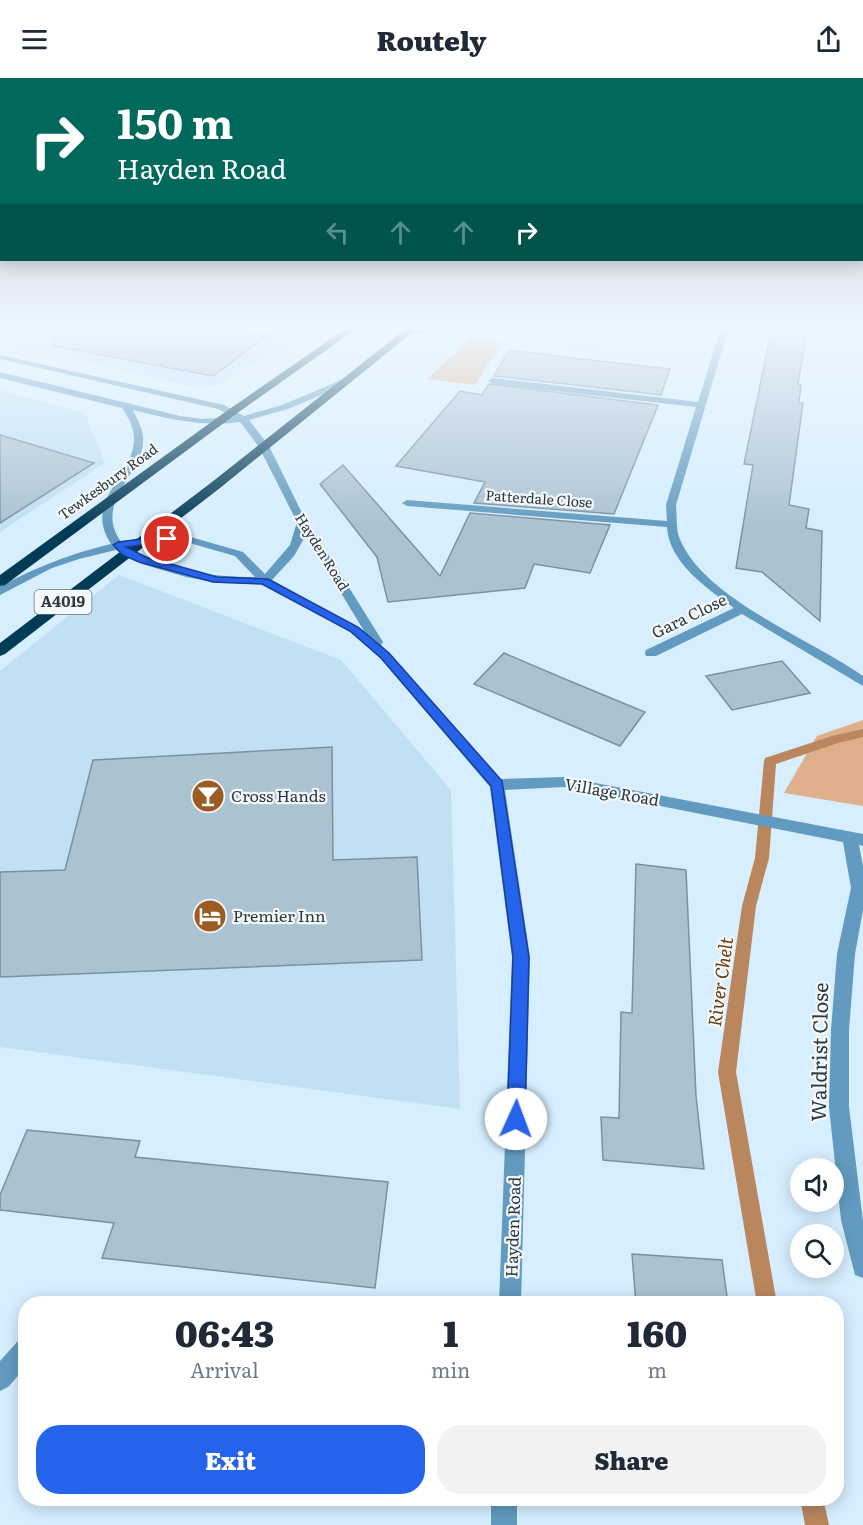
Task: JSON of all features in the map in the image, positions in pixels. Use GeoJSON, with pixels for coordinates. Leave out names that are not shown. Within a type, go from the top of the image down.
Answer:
{"type":"FeatureCollection","features":[{"type":"Feature","properties":{"kind":"highway","name":"Tewkesbury Road"},"geometry":{"type":"LineString","coordinates":[[0,582],[220,421],[237,415],[264,395]]}},
{"type":"Feature","properties":{"kind":"highway","name":"A4019"},"geometry":{"type":"LineString","coordinates":[[0,651],[122,549],[144,540],[328,395]]}},
{"type":"Feature","properties":{"kind":"street"},"geometry":{"type":"LineString","coordinates":[[82,395],[190,420],[220,421]]}},
{"type":"Feature","properties":{"kind":"street"},"geometry":{"type":"LineString","coordinates":[[166,395],[203,403],[237,415],[290,407],[317,395]]}},
{"type":"Feature","properties":{"kind":"street"},"geometry":{"type":"LineString","coordinates":[[610,395],[701,405]]}},
{"type":"Feature","properties":{"kind":"street"},"geometry":{"type":"LineString","coordinates":[[704,395],[671,505],[670,524],[681,552],[713,588],[742,609],[833,660],[863,682]]}},
{"type":"Feature","properties":{"kind":"street"},"geometry":{"type":"LineString","coordinates":[[0,591],[48,566],[122,549],[108,527],[108,513],[111,500],[130,466],[139,440],[136,422],[126,405]]}},
{"type":"Feature","properties":{"kind":"street","name":"Hayden Road"},"geometry":{"type":"LineString","coordinates":[[237,415],[264,446],[287,495],[385,655]]}},
{"type":"Feature","properties":{"kind":"street","name":"Patterdale Close"},"geometry":{"type":"LineString","coordinates":[[407,503],[670,524]]}},
{"type":"Feature","properties":{"kind":"street"},"geometry":{"type":"LineString","coordinates":[[265,581],[297,545],[303,532],[303,520]]}},
{"type":"Feature","properties":{"kind":"street","name":"Hayden Road"},"geometry":{"type":"LineString","coordinates":[[144,540],[187,539],[239,554],[265,581],[354,629],[385,655],[497,785],[521,957],[510,1296]]}},
{"type":"Feature","properties":{"kind":"street","name":"Hayden Road"},"geometry":{"type":"LineString","coordinates":[[122,549],[177,570],[217,580],[265,581]]}},
{"type":"Feature","properties":{"kind":"street","name":"Gara Close"},"geometry":{"type":"LineString","coordinates":[[651,653],[742,609]]}},
{"type":"Feature","properties":{"kind":"street","name":"Village Road"},"geometry":{"type":"LineString","coordinates":[[497,785],[564,782],[856,839]]}},
{"type":"Feature","properties":{"kind":"street","name":"Waldrist Close"},"geometry":{"type":"LineString","coordinates":[[856,839],[859,888],[846,954],[840,1030],[839,1107],[852,1220],[863,1267]]}},
{"type":"Feature","properties":{"kind":"street"},"geometry":{"type":"LineString","coordinates":[[0,1379],[18,1358]]}},
{"type":"Feature","properties":{"kind":"street"},"geometry":{"type":"LineString","coordinates":[[504,1506],[504,1525]]}},
{"type":"Feature","properties":{"kind":"shaded area"},"geometry":{"type":"Polygon","coordinates":[[[0,395],[17,395],[85,413],[105,463],[0,532],[0,395]]]}},
{"type":"Feature","properties":{"kind":"shaded area"},"geometry":{"type":"Polygon","coordinates":[[[119,575],[341,660],[451,790],[460,1109],[0,1047],[0,671],[119,575]]]}},
{"type":"Feature","properties":{"kind":"shaded area"},"geometry":{"type":"Polygon","coordinates":[[[863,720],[863,806],[784,793],[817,736],[863,720]]]}},
{"type":"Feature","properties":{"kind":"building"},"geometry":{"type":"Polygon","coordinates":[[[457,395],[574,395],[658,405],[614,514],[474,503],[485,482],[396,466],[457,395]]]}},
{"type":"Feature","properties":{"kind":"building"},"geometry":{"type":"Polygon","coordinates":[[[758,395],[800,395],[799,402],[803,403],[789,505],[809,509],[806,528],[822,531],[820,621],[762,572],[736,568],[753,465],[744,464],[758,395]]]}},
{"type":"Feature","properties":{"kind":"building"},"geometry":{"type":"Polygon","coordinates":[[[0,435],[94,463],[0,523],[0,435]]]}},
{"type":"Feature","properties":{"kind":"building"},"geometry":{"type":"Polygon","coordinates":[[[343,465],[440,576],[470,513],[610,525],[590,573],[534,564],[525,588],[388,602],[377,557],[320,484],[343,465]]]}},
{"type":"Feature","properties":{"kind":"building"},"geometry":{"type":"Polygon","coordinates":[[[504,653],[645,712],[620,746],[474,684],[504,653]]]}},
{"type":"Feature","properties":{"kind":"building"},"geometry":{"type":"Polygon","coordinates":[[[782,661],[810,693],[732,710],[706,676],[782,661]]]}},
{"type":"Feature","properties":{"kind":"building","name":"Premier Inn"},"geometry":{"type":"Polygon","coordinates":[[[332,747],[333,860],[417,857],[422,960],[0,977],[0,872],[65,870],[93,760],[332,747]]]}},
{"type":"Feature","properties":{"kind":"building"},"geometry":{"type":"Polygon","coordinates":[[[636,864],[686,870],[696,1096],[704,1169],[603,1160],[601,1117],[619,1118],[621,1012],[632,1013],[636,864]]]}},
{"type":"Feature","properties":{"kind":"building"},"geometry":{"type":"Polygon","coordinates":[[[27,1130],[140,1141],[135,1157],[388,1182],[375,1288],[102,1258],[114,1223],[0,1210],[0,1195],[27,1130]]]}},
{"type":"Feature","properties":{"kind":"building"},"geometry":{"type":"Polygon","coordinates":[[[632,1254],[722,1260],[727,1296],[635,1296],[632,1254]]]}},
{"type":"Feature","properties":{"kind":"waterway","name":"River Chelt"},"geometry":{"type":"LineString","coordinates":[[766,1296],[727,1072],[749,906],[762,858],[770,761],[836,739],[863,733]]}},
{"type":"Feature","properties":{"kind":"waterway","name":"River Chelt"},"geometry":{"type":"LineString","coordinates":[[813,1506],[817,1525]]}},
{"type":"Feature","properties":{"kind":"place","name":"Cross Hands"},"geometry":{"type":"Point","coordinates":[208,796]}},
{"type":"Feature","properties":{"kind":"place","name":"Premier Inn"},"geometry":{"type":"Point","coordinates":[210,916]}},
{"type":"Feature","properties":{"kind":"route"},"geometry":{"type":"LineString","coordinates":[[167,539],[144,540],[118,545],[127,553],[143,560],[217,580],[265,581],[354,629],[385,655],[497,785],[521,957],[516,1119]]}}]}
